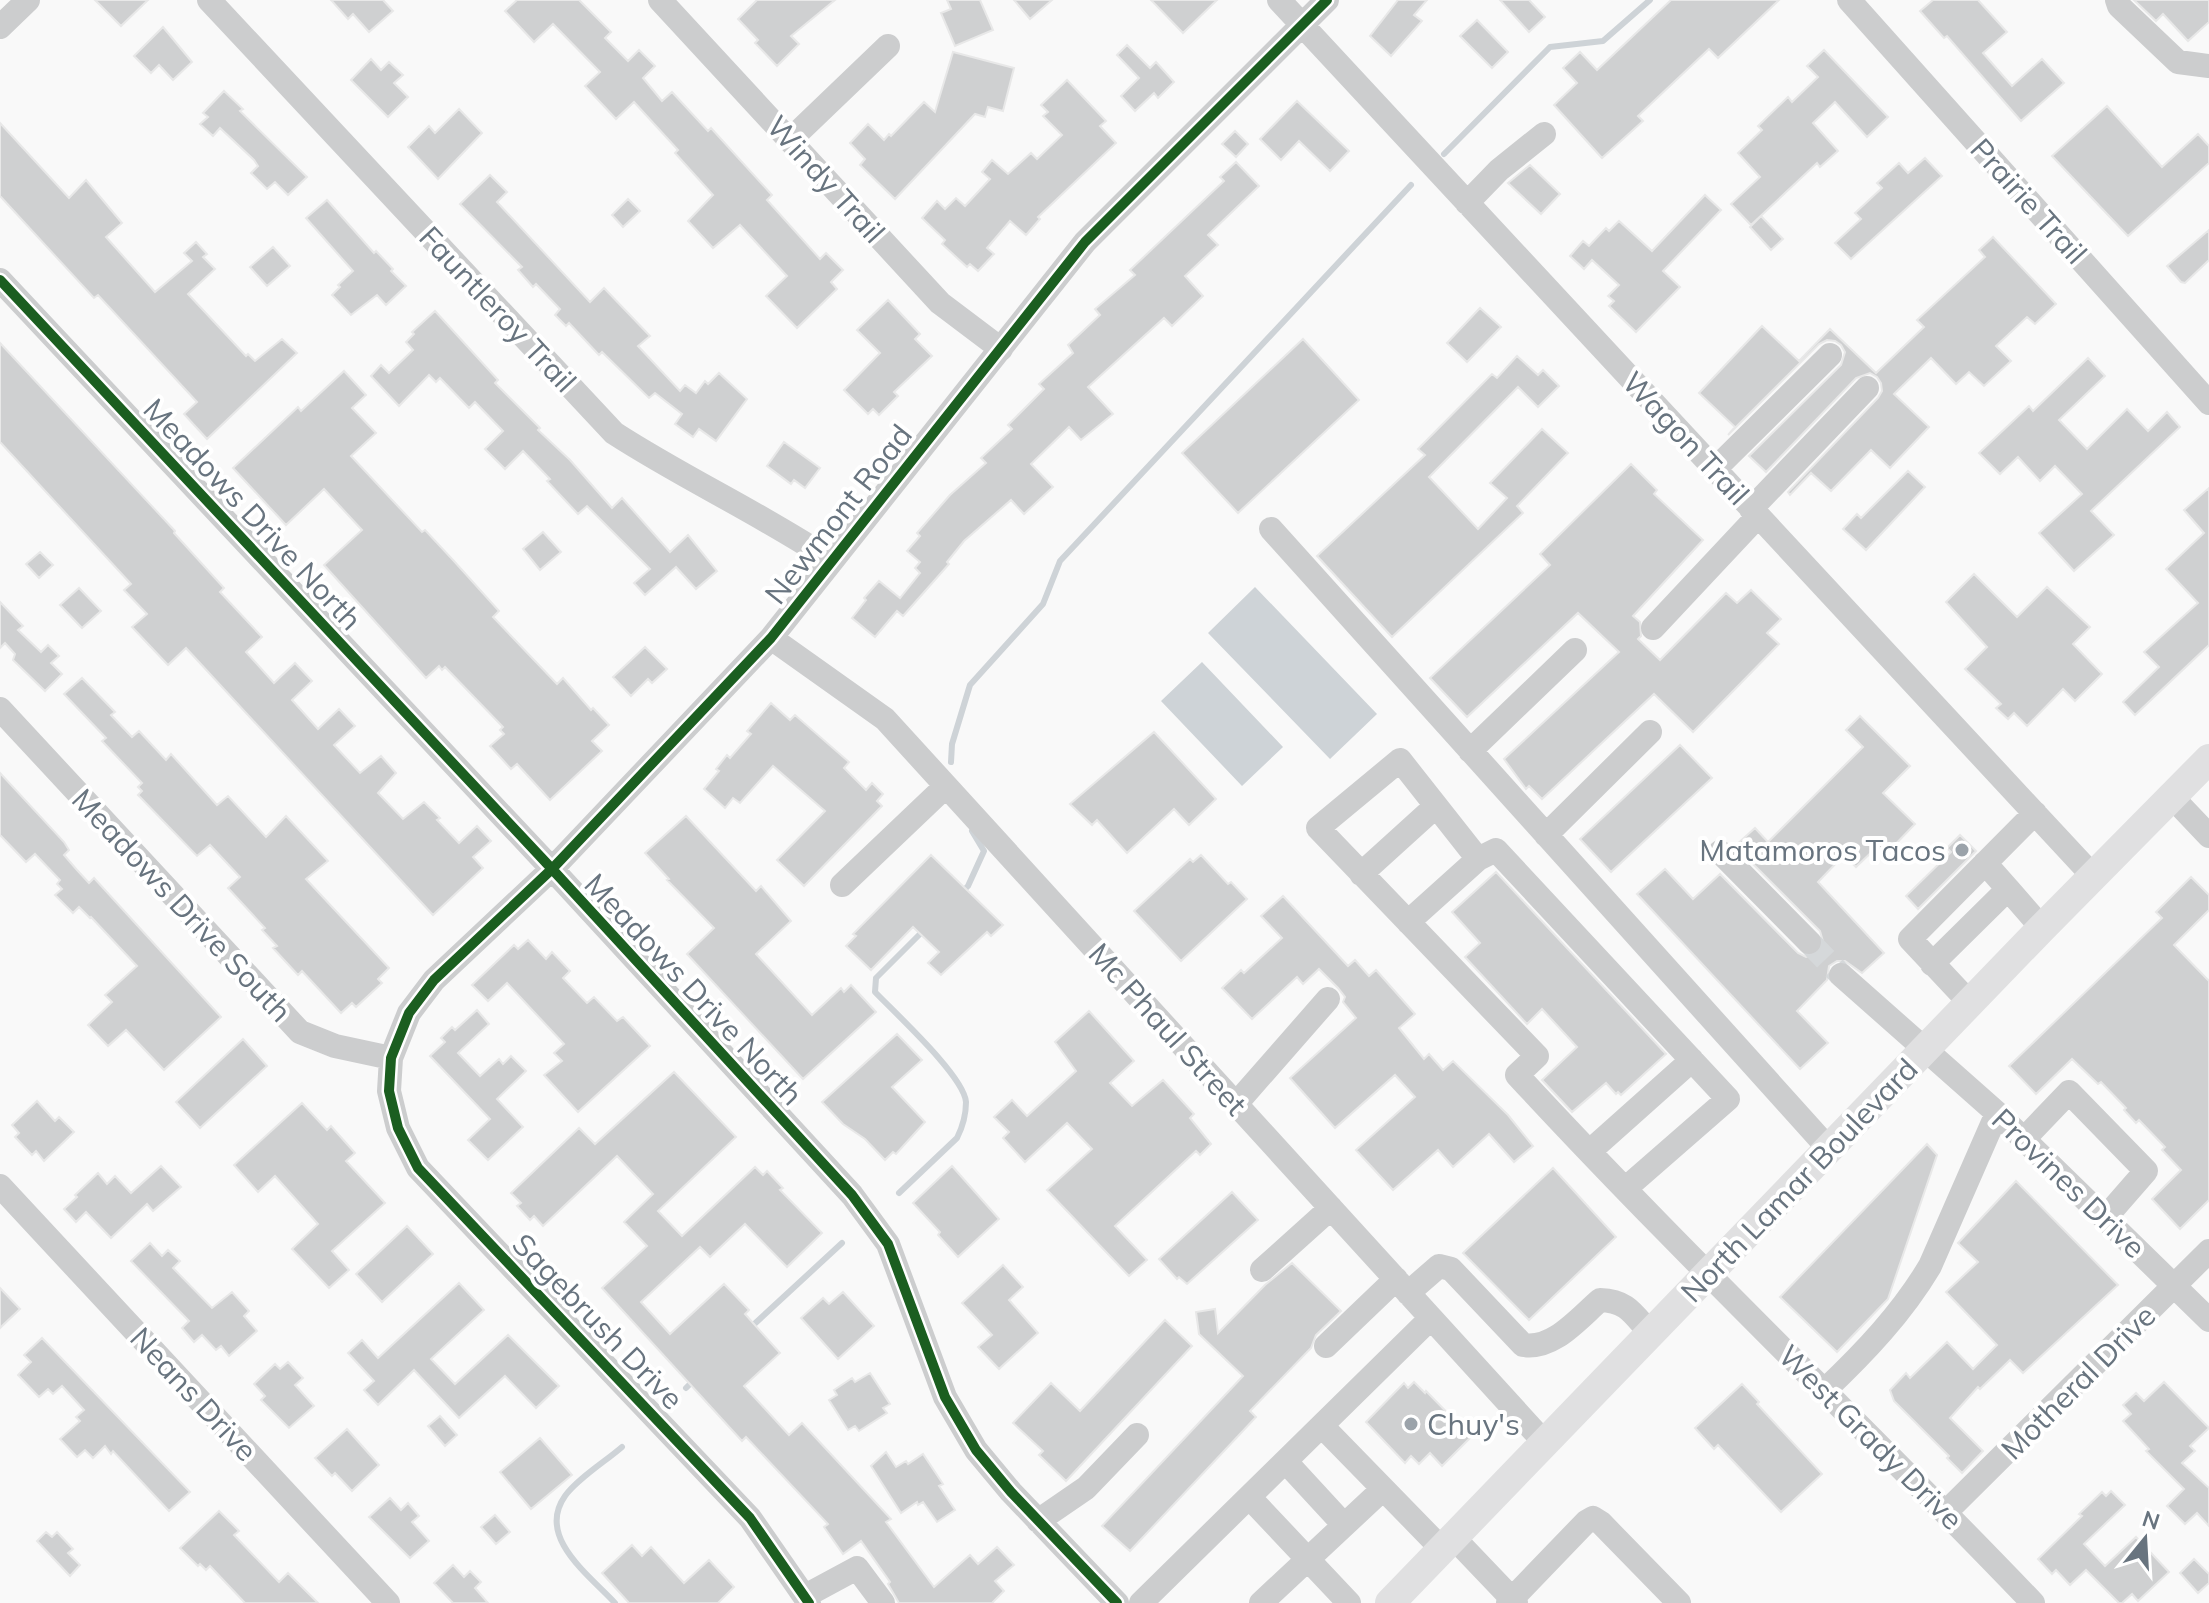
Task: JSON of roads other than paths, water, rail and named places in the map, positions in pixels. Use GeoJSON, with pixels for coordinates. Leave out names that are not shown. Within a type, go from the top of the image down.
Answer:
{"type":"FeatureCollection","features":[{"type":"Feature","properties":{"kind":"main road","name":"North Lamar Boulevard"},"geometry":{"type":"LineString","coordinates":[[1390,1603],[2209,759]]}},
{"type":"Feature","properties":{"kind":"street"},"geometry":{"type":"LineString","coordinates":[[0,27],[28,0]]}},
{"type":"Feature","properties":{"kind":"street","name":"Fauntleroy Trail"},"geometry":{"type":"LineString","coordinates":[[209,0],[614,433],[666,467],[797,538],[832,561]]}},
{"type":"Feature","properties":{"kind":"street","name":"Windy Trail"},"geometry":{"type":"LineString","coordinates":[[660,0],[940,303],[1001,349]]}},
{"type":"Feature","properties":{"kind":"street","name":"Wagon Trail"},"geometry":{"type":"LineString","coordinates":[[1279,0],[2093,876]]}},
{"type":"Feature","properties":{"kind":"street","name":"Newmont Road"},"geometry":{"type":"LineString","coordinates":[[391,1058],[409,1013],[434,980],[552,869],[771,638],[1085,242],[1327,0]]}},
{"type":"Feature","properties":{"kind":"street","name":"Prairie Trail"},"geometry":{"type":"LineString","coordinates":[[1849,0],[2209,403]]}},
{"type":"Feature","properties":{"kind":"street"},"geometry":{"type":"LineString","coordinates":[[2117,0],[2119,6],[2178,62],[2209,66]]}},
{"type":"Feature","properties":{"kind":"street"},"geometry":{"type":"LineString","coordinates":[[790,140],[888,46]]}},
{"type":"Feature","properties":{"kind":"street"},"geometry":{"type":"LineString","coordinates":[[1467,203],[1499,170],[1544,134]]}},
{"type":"Feature","properties":{"kind":"street","name":"Meadows Drive North"},"geometry":{"type":"LineString","coordinates":[[0,280],[552,869],[852,1195],[888,1244],[945,1397],[976,1450],[1038,1521],[1117,1603]]}},
{"type":"Feature","properties":{"kind":"street"},"geometry":{"type":"LineString","coordinates":[[1715,469],[1830,355]]}},
{"type":"Feature","properties":{"kind":"street"},"geometry":{"type":"LineString","coordinates":[[1653,628],[1867,388]]}},
{"type":"Feature","properties":{"kind":"street"},"geometry":{"type":"LineString","coordinates":[[1271,529],[1829,1149]]}},
{"type":"Feature","properties":{"kind":"street","name":"Mc Phaul Street"},"geometry":{"type":"LineString","coordinates":[[771,638],[885,719],[1545,1443]]}},
{"type":"Feature","properties":{"kind":"street"},"geometry":{"type":"LineString","coordinates":[[1470,751],[1575,650]]}},
{"type":"Feature","properties":{"kind":"street","name":"Meadows Drive South"},"geometry":{"type":"LineString","coordinates":[[0,709],[300,1032],[335,1046],[391,1058]]}},
{"type":"Feature","properties":{"kind":"street"},"geometry":{"type":"LineString","coordinates":[[1546,835],[1650,732]]}},
{"type":"Feature","properties":{"kind":"street"},"geometry":{"type":"LineString","coordinates":[[1478,859],[1400,760],[1318,828],[1408,922],[1478,859],[1496,850],[1728,1099],[1626,1188]]}},
{"type":"Feature","properties":{"kind":"street"},"geometry":{"type":"LineString","coordinates":[[842,885],[946,786]]}},
{"type":"Feature","properties":{"kind":"street"},"geometry":{"type":"LineString","coordinates":[[2172,797],[2209,836]]}},
{"type":"Feature","properties":{"kind":"street"},"geometry":{"type":"LineString","coordinates":[[1361,874],[1436,806]]}},
{"type":"Feature","properties":{"kind":"street"},"geometry":{"type":"LineString","coordinates":[[1970,1003],[1910,939],[2035,813]]}},
{"type":"Feature","properties":{"kind":"street"},"geometry":{"type":"LineString","coordinates":[[1720,852],[1809,942]]}},
{"type":"Feature","properties":{"kind":"street"},"geometry":{"type":"LineString","coordinates":[[1985,863],[2042,928]]}},
{"type":"Feature","properties":{"kind":"street"},"geometry":{"type":"LineString","coordinates":[[1932,964],[2008,889]]}},
{"type":"Feature","properties":{"kind":"street","name":"West Grady Drive"},"geometry":{"type":"LineString","coordinates":[[1408,922],[1537,1056],[1517,1075],[2033,1603]]}},
{"type":"Feature","properties":{"kind":"street","name":"Provines Drive"},"geometry":{"type":"LineString","coordinates":[[1841,975],[1997,1113],[2209,1320]]}},
{"type":"Feature","properties":{"kind":"street"},"geometry":{"type":"LineString","coordinates":[[1236,1104],[1328,999]]}},
{"type":"Feature","properties":{"kind":"street","name":"Sagebrush Drive"},"geometry":{"type":"LineString","coordinates":[[391,1058],[389,1091],[398,1128],[418,1168],[750,1518],[807,1600]]}},
{"type":"Feature","properties":{"kind":"street"},"geometry":{"type":"LineString","coordinates":[[1590,1151],[1692,1060]]}},
{"type":"Feature","properties":{"kind":"street"},"geometry":{"type":"LineString","coordinates":[[2024,1139],[2069,1092],[2146,1171],[2105,1218]]}},
{"type":"Feature","properties":{"kind":"street"},"geometry":{"type":"LineString","coordinates":[[1825,1390],[1870,1348],[1916,1289],[1930,1266],[1997,1113]]}},
{"type":"Feature","properties":{"kind":"street","name":"Neans Drive"},"geometry":{"type":"LineString","coordinates":[[0,1186],[388,1603]]}},
{"type":"Feature","properties":{"kind":"street"},"geometry":{"type":"LineString","coordinates":[[1262,1270],[1331,1208]]}},
{"type":"Feature","properties":{"kind":"street","name":"Motheral Drive"},"geometry":{"type":"LineString","coordinates":[[1946,1512],[2209,1251]]}},
{"type":"Feature","properties":{"kind":"street"},"geometry":{"type":"LineString","coordinates":[[1326,1346],[1402,1286],[1439,1266],[1451,1269],[1523,1345],[1534,1347],[1550,1342],[1600,1300],[1626,1306],[1651,1334]]}},
{"type":"Feature","properties":{"kind":"street"},"geometry":{"type":"LineString","coordinates":[[1141,1603],[1431,1318]]}},
{"type":"Feature","properties":{"kind":"street"},"geometry":{"type":"LineString","coordinates":[[1322,1426],[1383,1489],[1512,1602],[1593,1518],[1679,1603]]}},
{"type":"Feature","properties":{"kind":"street"},"geometry":{"type":"LineString","coordinates":[[1038,1521],[1086,1488],[1137,1435]]}},
{"type":"Feature","properties":{"kind":"street"},"geometry":{"type":"LineString","coordinates":[[1286,1462],[1344,1525]]}},
{"type":"Feature","properties":{"kind":"street"},"geometry":{"type":"LineString","coordinates":[[1261,1603],[1383,1489]]}},
{"type":"Feature","properties":{"kind":"street"},"geometry":{"type":"LineString","coordinates":[[1250,1498],[1349,1603]]}},
{"type":"Feature","properties":{"kind":"street"},"geometry":{"type":"LineString","coordinates":[[807,1600],[857,1568],[883,1603]]}},
{"type":"Feature","properties":{"kind":"waterway"},"geometry":{"type":"LineString","coordinates":[[1444,154],[1550,47],[1603,41],[1650,0]]}},
{"type":"Feature","properties":{"kind":"waterway"},"geometry":{"type":"LineString","coordinates":[[951,762],[952,744],[970,685],[1043,604],[1060,561],[1411,185]]}},
{"type":"Feature","properties":{"kind":"waterway"},"geometry":{"type":"LineString","coordinates":[[960,894],[968,886],[984,851],[972,831]]}},
{"type":"Feature","properties":{"kind":"waterway"},"geometry":{"type":"LineString","coordinates":[[899,1193],[957,1138],[966,1107],[962,1091],[942,1061],[875,992],[876,978],[924,930]]}},
{"type":"Feature","properties":{"kind":"waterway"},"geometry":{"type":"LineString","coordinates":[[750,1328],[842,1243]]}},
{"type":"Feature","properties":{"kind":"waterway"},"geometry":{"type":"LineString","coordinates":[[686,1388],[695,1379]]}},
{"type":"Feature","properties":{"kind":"waterway"},"geometry":{"type":"LineString","coordinates":[[615,1603],[569,1554],[557,1526],[558,1511],[565,1496],[622,1447]]}},
{"type":"Feature","properties":{"kind":"tunnel"},"geometry":{"type":"LineString","coordinates":[[1809,942],[1841,975]]}},
{"type":"Feature","properties":{"kind":"place","name":"Matamoros Tacos"},"geometry":{"type":"Point","coordinates":[1962,850]}},
{"type":"Feature","properties":{"kind":"place","name":"Chuy's"},"geometry":{"type":"Point","coordinates":[1411,1424]}}]}
